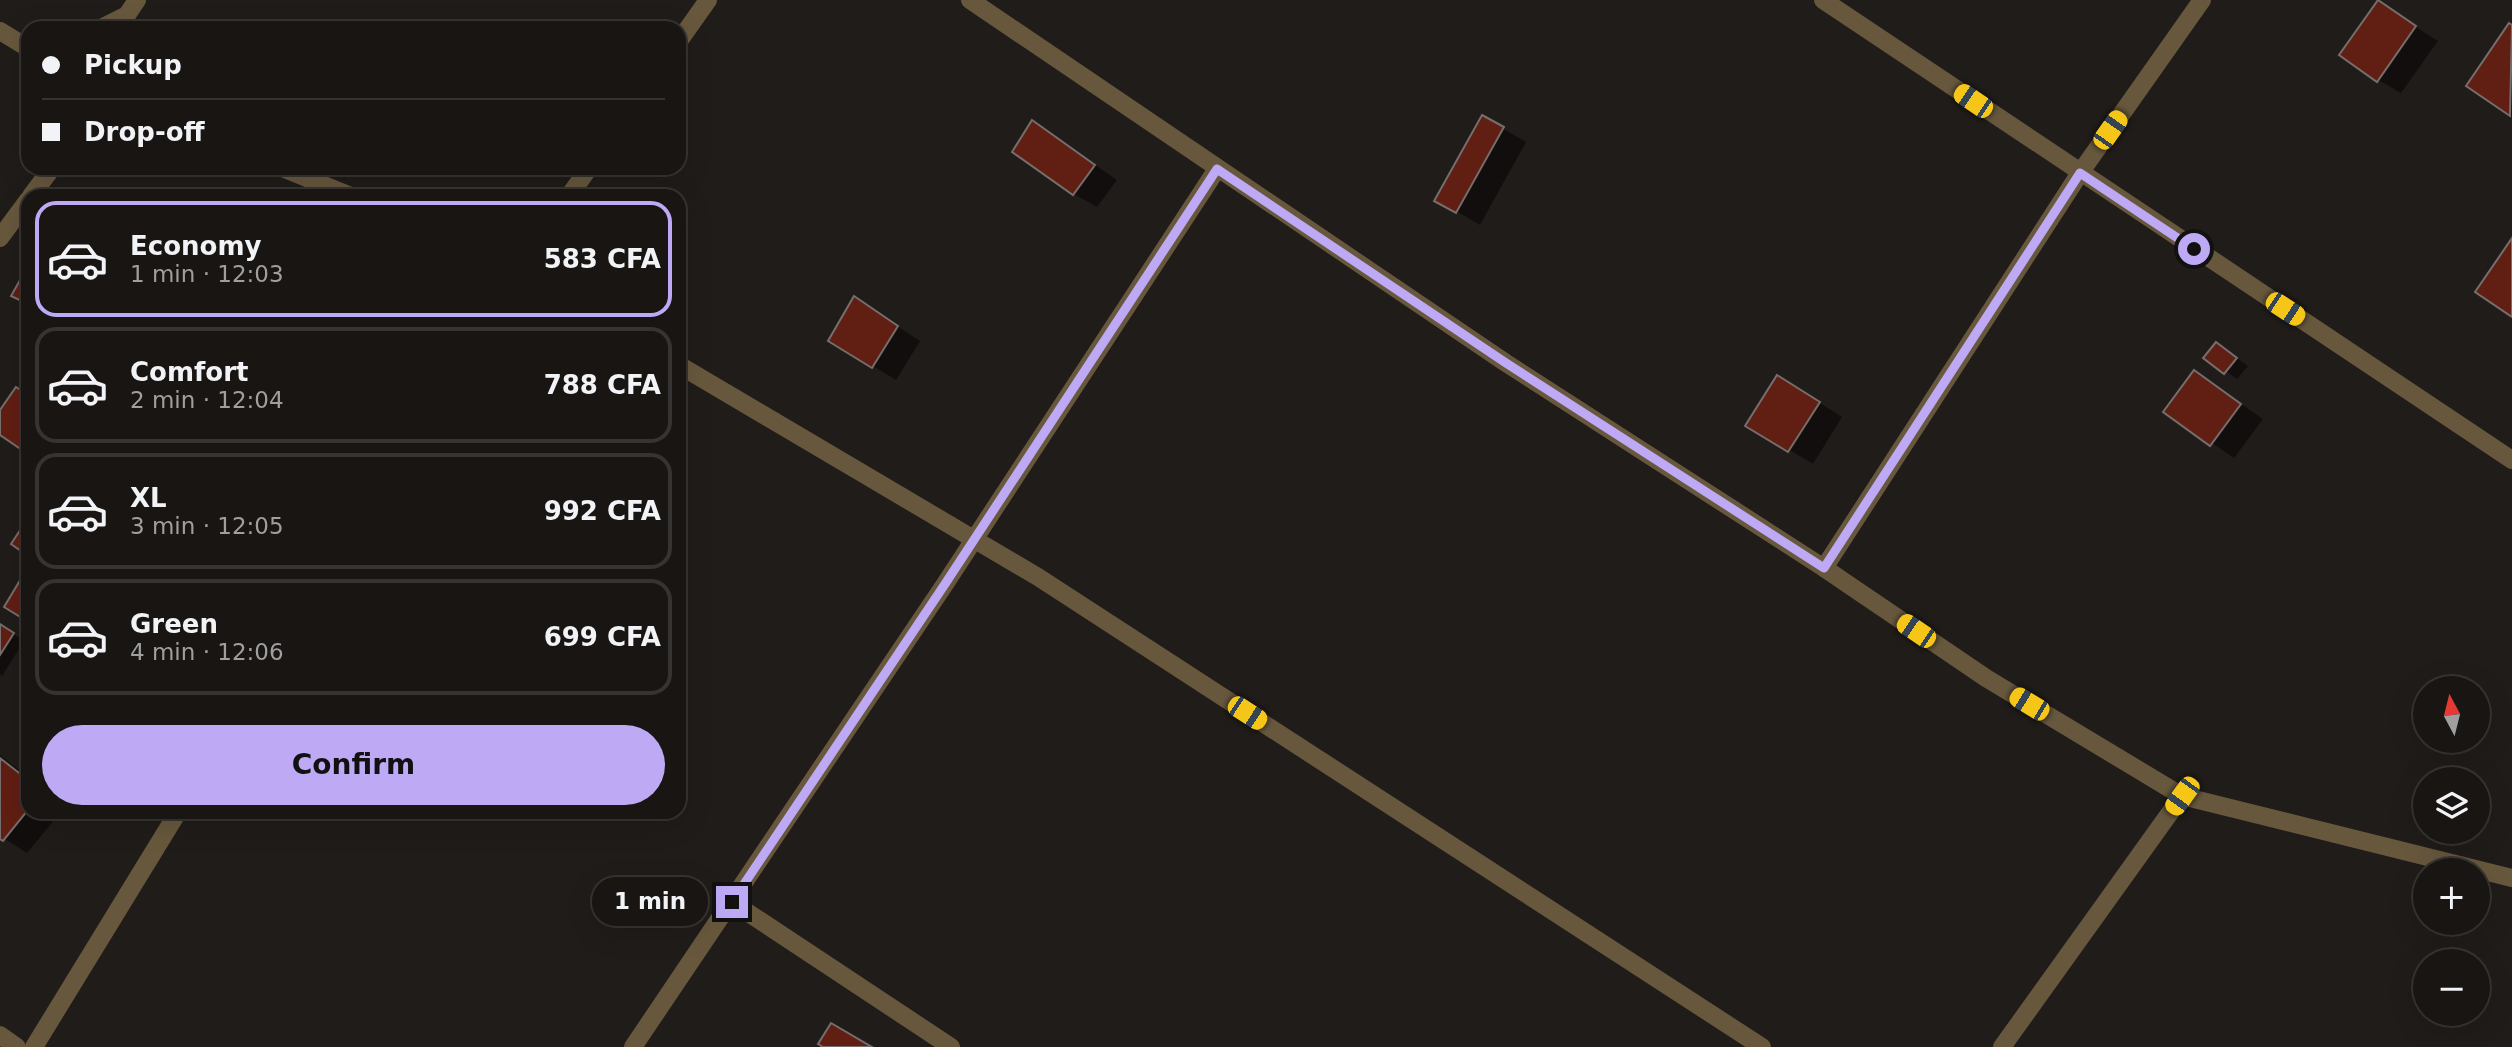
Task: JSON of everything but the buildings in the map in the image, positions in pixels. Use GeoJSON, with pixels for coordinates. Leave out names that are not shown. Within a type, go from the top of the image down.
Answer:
{"type":"FeatureCollection","features":[{"type":"Feature","properties":{"kind":"street"},"geometry":{"type":"LineString","coordinates":[[115,21],[127,15],[137,0]]}},
{"type":"Feature","properties":{"kind":"street"},"geometry":{"type":"LineString","coordinates":[[686,31],[708,0]]}},
{"type":"Feature","properties":{"kind":"street"},"geometry":{"type":"LineString","coordinates":[[970,0],[1506,363],[1824,568],[1986,678],[2182,796],[2512,878]]}},
{"type":"Feature","properties":{"kind":"street"},"geometry":{"type":"LineString","coordinates":[[1823,0],[2512,460]]}},
{"type":"Feature","properties":{"kind":"street"},"geometry":{"type":"LineString","coordinates":[[1824,568],[2080,173],[2202,0]]}},
{"type":"Feature","properties":{"kind":"street"},"geometry":{"type":"LineString","coordinates":[[0,31],[21,44]]}},
{"type":"Feature","properties":{"kind":"street"},"geometry":{"type":"LineString","coordinates":[[633,1047],[974,539],[1217,169]]}},
{"type":"Feature","properties":{"kind":"street"},"geometry":{"type":"LineString","coordinates":[[299,175],[334,189]]}},
{"type":"Feature","properties":{"kind":"street"},"geometry":{"type":"LineString","coordinates":[[0,238],[21,210]]}},
{"type":"Feature","properties":{"kind":"street"},"geometry":{"type":"LineString","coordinates":[[686,369],[1038,577],[1762,1047]]}},
{"type":"Feature","properties":{"kind":"street"},"geometry":{"type":"LineString","coordinates":[[2002,1047],[2182,796]]}},
{"type":"Feature","properties":{"kind":"street"},"geometry":{"type":"LineString","coordinates":[[34,1047],[174,819]]}},
{"type":"Feature","properties":{"kind":"street"},"geometry":{"type":"LineString","coordinates":[[732,902],[951,1047]]}},
{"type":"Feature","properties":{"kind":"street"},"geometry":{"type":"LineString","coordinates":[[0,1035],[18,1047]]}},
{"type":"Feature","properties":{"kind":"route"},"geometry":{"type":"LineString","coordinates":[[732,902],[945,584],[1217,169],[1506,363],[1824,568],[2080,173],[2194,249]]}}]}
